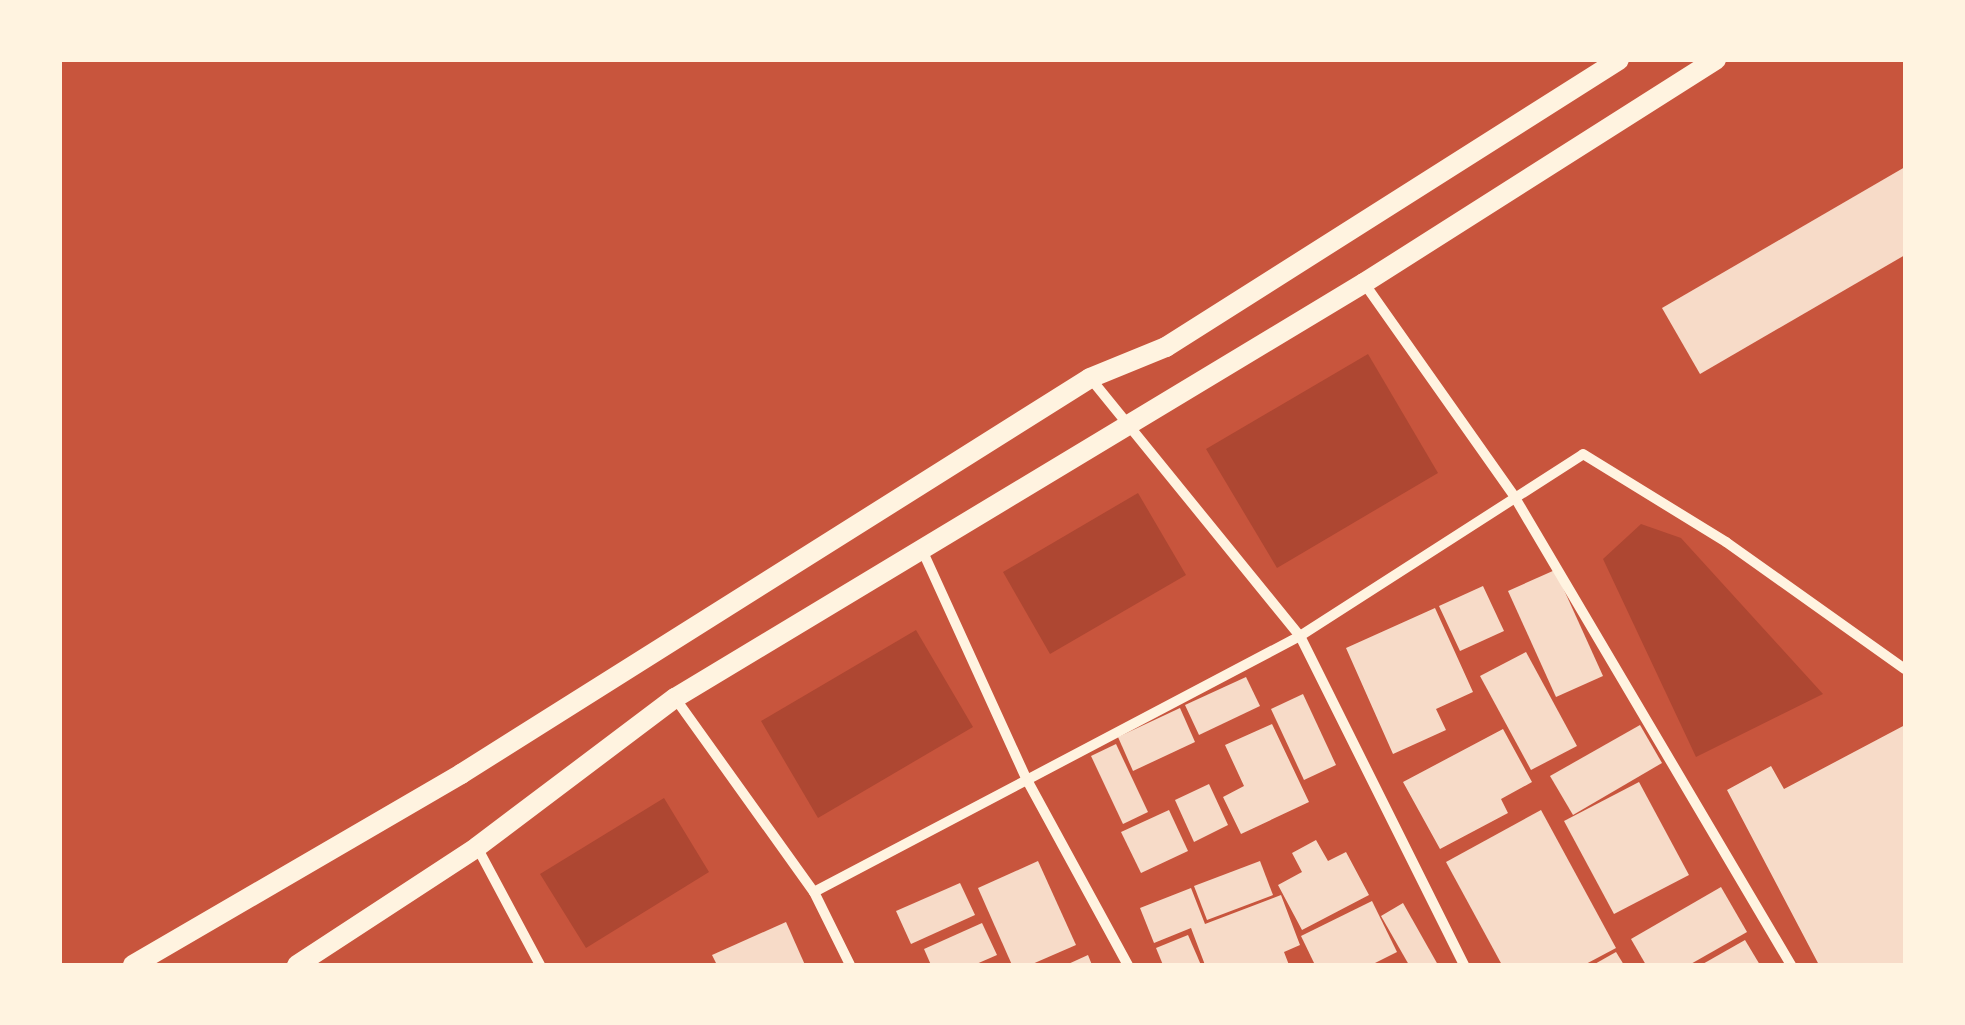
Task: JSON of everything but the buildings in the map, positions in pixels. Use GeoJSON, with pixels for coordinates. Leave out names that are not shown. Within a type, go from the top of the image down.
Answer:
{"type":"FeatureCollection","features":[{"type":"Feature","properties":{"kind":"main road"},"geometry":{"type":"LineString","coordinates":[[132,965],[461,774],[1090,378],[1166,347],[1618,60]]}},
{"type":"Feature","properties":{"kind":"main road"},"geometry":{"type":"LineString","coordinates":[[296,965],[477,847],[676,698],[1364,283],[1716,60]]}},
{"type":"Feature","properties":{"kind":"street"},"geometry":{"type":"LineString","coordinates":[[1364,283],[1514,496],[1791,965]]}},
{"type":"Feature","properties":{"kind":"street"},"geometry":{"type":"LineString","coordinates":[[1090,378],[1133,424],[1300,636],[1464,965]]}},
{"type":"Feature","properties":{"kind":"street"},"geometry":{"type":"LineString","coordinates":[[814,892],[1300,636],[1583,454],[1726,542],[1905,669]]}},
{"type":"Feature","properties":{"kind":"street"},"geometry":{"type":"LineString","coordinates":[[923,552],[1027,780],[1128,965]]}},
{"type":"Feature","properties":{"kind":"street"},"geometry":{"type":"LineString","coordinates":[[676,698],[814,892],[850,965]]}},
{"type":"Feature","properties":{"kind":"street"},"geometry":{"type":"LineString","coordinates":[[477,847],[540,965]]}},
{"type":"Feature","properties":{"kind":"shaded area"},"geometry":{"type":"Polygon","coordinates":[[[1368,354],[1438,473],[1277,568],[1206,449],[1368,354]]]}},
{"type":"Feature","properties":{"kind":"shaded area"},"geometry":{"type":"Polygon","coordinates":[[[1138,493],[1186,575],[1050,654],[1003,572],[1138,493]]]}},
{"type":"Feature","properties":{"kind":"shaded area"},"geometry":{"type":"Polygon","coordinates":[[[1641,524],[1681,538],[1823,694],[1696,757],[1603,559],[1641,524]]]}},
{"type":"Feature","properties":{"kind":"shaded area"},"geometry":{"type":"Polygon","coordinates":[[[916,630],[973,727],[818,818],[761,721],[916,630]]]}},
{"type":"Feature","properties":{"kind":"shaded area"},"geometry":{"type":"Polygon","coordinates":[[[664,798],[709,872],[586,948],[540,874],[664,798]]]}}]}
